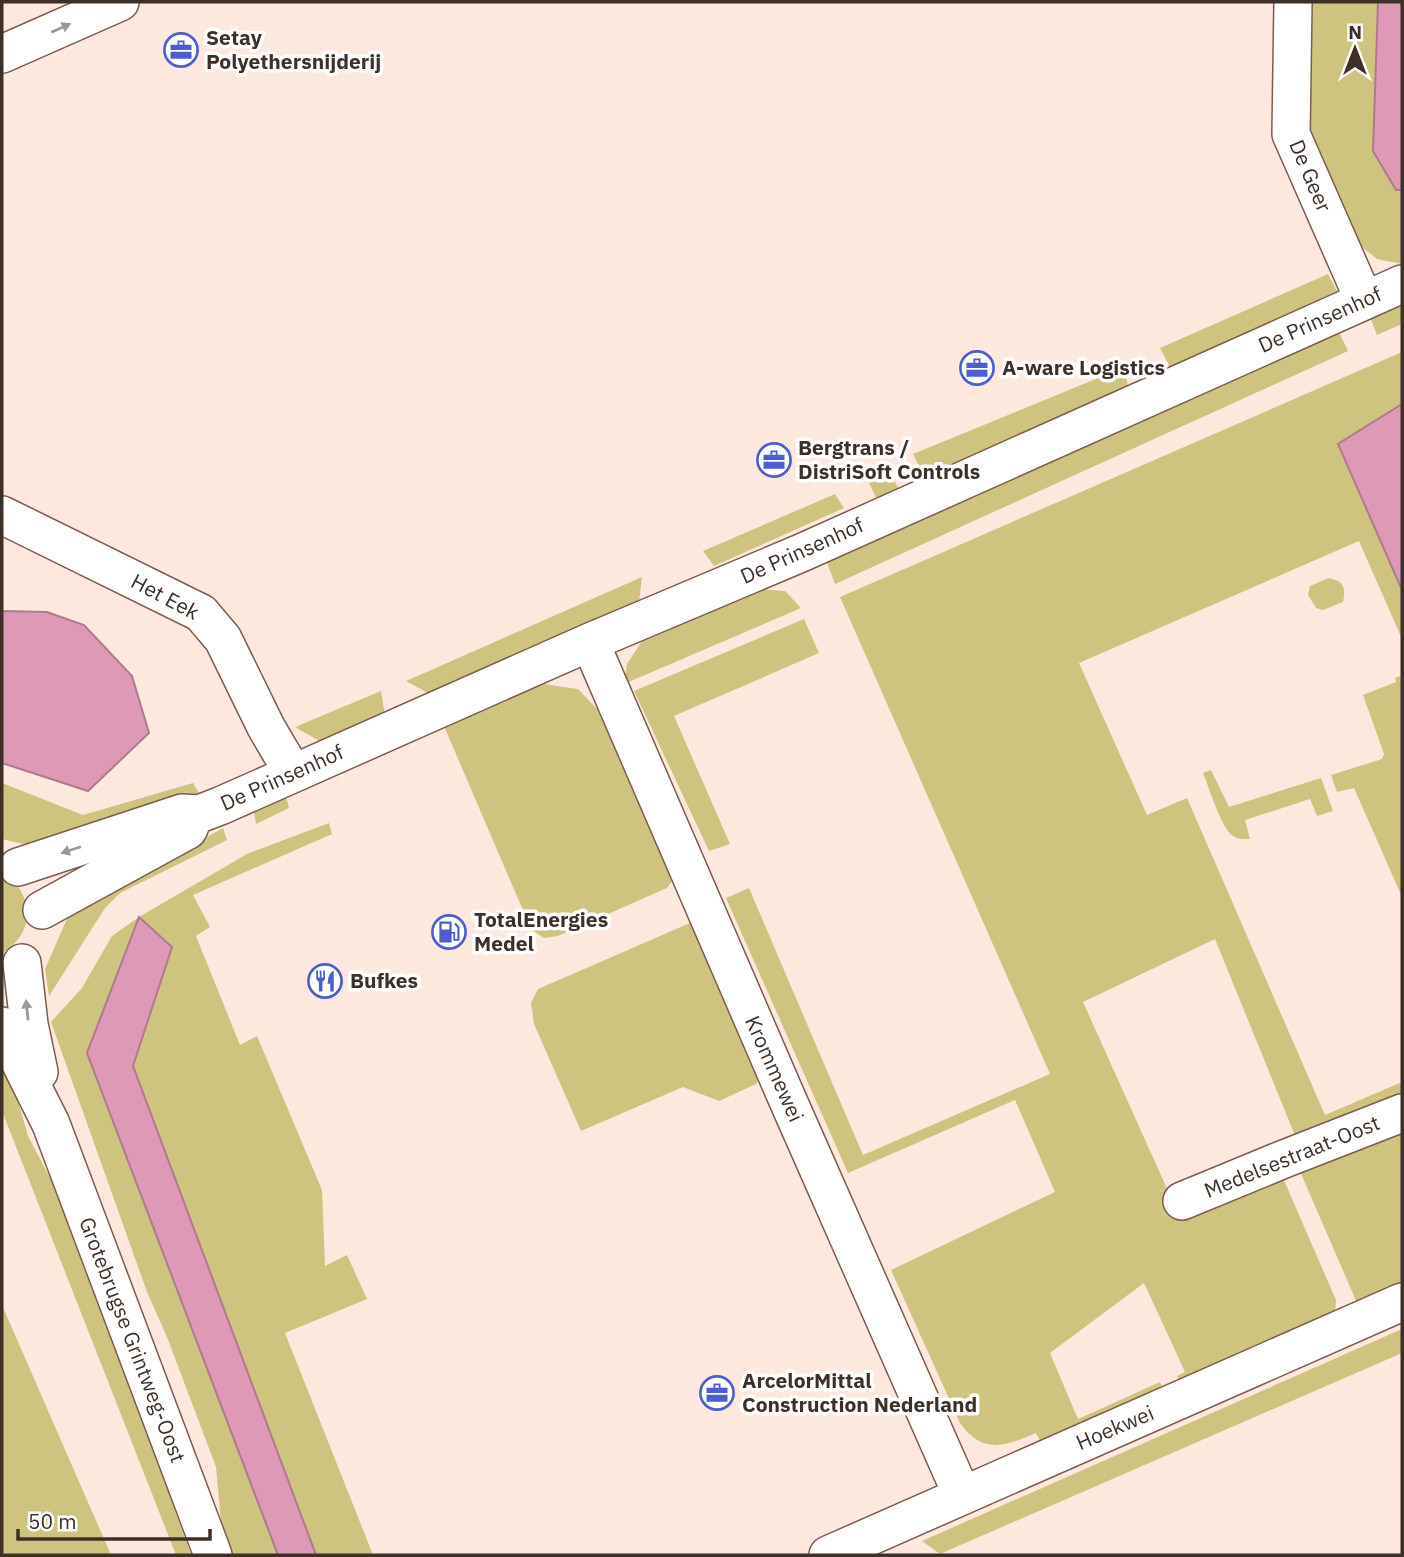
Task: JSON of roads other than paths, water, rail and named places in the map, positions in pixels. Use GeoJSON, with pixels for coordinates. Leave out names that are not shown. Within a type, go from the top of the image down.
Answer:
{"type":"FeatureCollection","features":[{"type":"Feature","properties":{"kind":"street"},"geometry":{"type":"LineString","coordinates":[[2,54],[120,2]]}},
{"type":"Feature","properties":{"kind":"street","name":"De Geer"},"geometry":{"type":"LineString","coordinates":[[1293,2],[1291,134],[1364,300]]}},
{"type":"Feature","properties":{"kind":"street","name":"De Prinsenhof"},"geometry":{"type":"LineString","coordinates":[[10,862],[182,813],[199,814],[590,642],[802,553],[1402,284]]}},
{"type":"Feature","properties":{"kind":"street","name":"Het Eek"},"geometry":{"type":"LineString","coordinates":[[2,515],[201,613],[223,639],[266,727],[293,773]]}},
{"type":"Feature","properties":{"kind":"street","name":"Krommewei"},"geometry":{"type":"LineString","coordinates":[[590,642],[962,1494]]}},
{"type":"Feature","properties":{"kind":"street","name":"De Prinsenhof"},"geometry":{"type":"LineString","coordinates":[[42,910],[188,830],[199,814]]}},
{"type":"Feature","properties":{"kind":"street"},"geometry":{"type":"LineString","coordinates":[[10,862],[30,879],[42,910],[41,930],[34,948],[12,969]]}},
{"type":"Feature","properties":{"kind":"street","name":"Grotebrugse Grintweg-Oost"},"geometry":{"type":"LineString","coordinates":[[12,969],[29,1024],[51,1125]]}},
{"type":"Feature","properties":{"kind":"street","name":"Grotebrugse Grintweg-Oost"},"geometry":{"type":"LineString","coordinates":[[2,1026],[51,1125],[214,1555]]}},
{"type":"Feature","properties":{"kind":"street","name":"Medelsestraat-Oost"},"geometry":{"type":"LineString","coordinates":[[1182,1201],[1402,1113]]}},
{"type":"Feature","properties":{"kind":"street","name":"Hoekwei"},"geometry":{"type":"LineString","coordinates":[[828,1555],[1402,1301]]}},
{"type":"Feature","properties":{"kind":"place","name":"Setay Polyethersnijderij"},"geometry":{"type":"Point","coordinates":[181,50]}},
{"type":"Feature","properties":{"kind":"place","name":"A-ware Logistics"},"geometry":{"type":"Point","coordinates":[977,368]}},
{"type":"Feature","properties":{"kind":"place","name":"Bergtrans / DistriSoft Controls"},"geometry":{"type":"Point","coordinates":[774,460]}},
{"type":"Feature","properties":{"kind":"place","name":"TotalEnergies Medel"},"geometry":{"type":"Point","coordinates":[449,932]}},
{"type":"Feature","properties":{"kind":"place","name":"Bufkes"},"geometry":{"type":"Point","coordinates":[325,981]}},
{"type":"Feature","properties":{"kind":"place","name":"ArcelorMittal Construction Nederland"},"geometry":{"type":"Point","coordinates":[717,1393]}}]}
